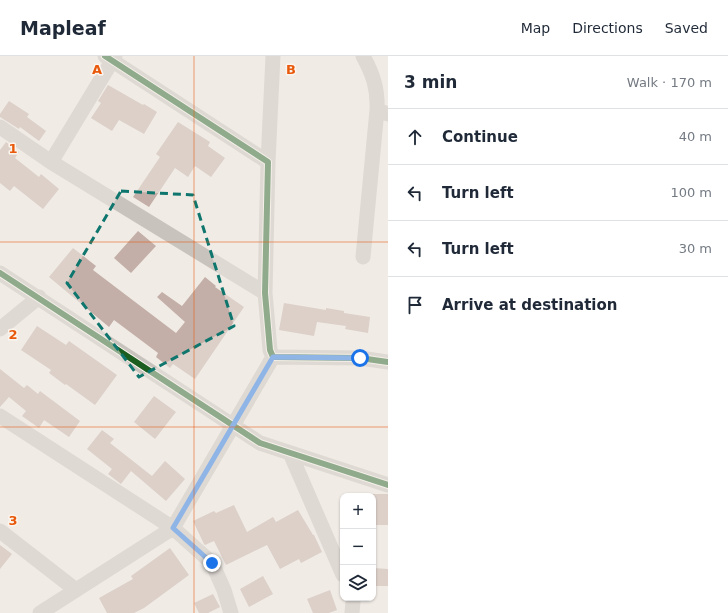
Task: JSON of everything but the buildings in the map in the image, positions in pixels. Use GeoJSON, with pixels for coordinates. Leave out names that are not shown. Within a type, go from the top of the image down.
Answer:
{"type":"FeatureCollection","features":[{"type":"Feature","properties":{"kind":"street"},"geometry":{"type":"LineString","coordinates":[[273,56],[268,162],[265,293],[270,350],[273,357]]}},
{"type":"Feature","properties":{"kind":"street"},"geometry":{"type":"LineString","coordinates":[[363,56],[375,81],[377,96],[382,112],[363,257]]}},
{"type":"Feature","properties":{"kind":"street"},"geometry":{"type":"LineString","coordinates":[[52,162],[111,58],[268,162]]}},
{"type":"Feature","properties":{"kind":"street"},"geometry":{"type":"LineString","coordinates":[[0,127],[52,162],[265,293]]}},
{"type":"Feature","properties":{"kind":"street"},"geometry":{"type":"LineString","coordinates":[[0,273],[39,297],[260,443],[388,484]]}},
{"type":"Feature","properties":{"kind":"street"},"geometry":{"type":"LineString","coordinates":[[0,329],[39,297]]}},
{"type":"Feature","properties":{"kind":"street"},"geometry":{"type":"LineString","coordinates":[[273,357],[360,358],[388,362]]}},
{"type":"Feature","properties":{"kind":"street"},"geometry":{"type":"LineString","coordinates":[[40,613],[173,528],[273,357]]}},
{"type":"Feature","properties":{"kind":"street"},"geometry":{"type":"LineString","coordinates":[[0,416],[173,528],[212,563],[224,590],[231,613]]}},
{"type":"Feature","properties":{"kind":"street"},"geometry":{"type":"LineString","coordinates":[[290,453],[340,568]]}},
{"type":"Feature","properties":{"kind":"street"},"geometry":{"type":"LineString","coordinates":[[0,531],[76,590]]}},
{"type":"Feature","properties":{"kind":"street"},"geometry":{"type":"LineString","coordinates":[[352,613],[353,601]]}},
{"type":"Feature","properties":{"kind":"highlighted area"},"geometry":{"type":"Polygon","coordinates":[[[121,191],[193,195],[234,326],[139,377],[67,283],[121,191]]]}},
{"type":"Feature","properties":{"kind":"cycle path"},"geometry":{"type":"LineString","coordinates":[[105,56],[268,162],[265,293],[270,350],[273,357],[360,358],[388,362]]}},
{"type":"Feature","properties":{"kind":"cycle path"},"geometry":{"type":"LineString","coordinates":[[0,273],[260,443],[388,485]]}},
{"type":"Feature","properties":{"kind":"route"},"geometry":{"type":"LineString","coordinates":[[212,563],[173,528],[273,357],[360,358]]}}]}
